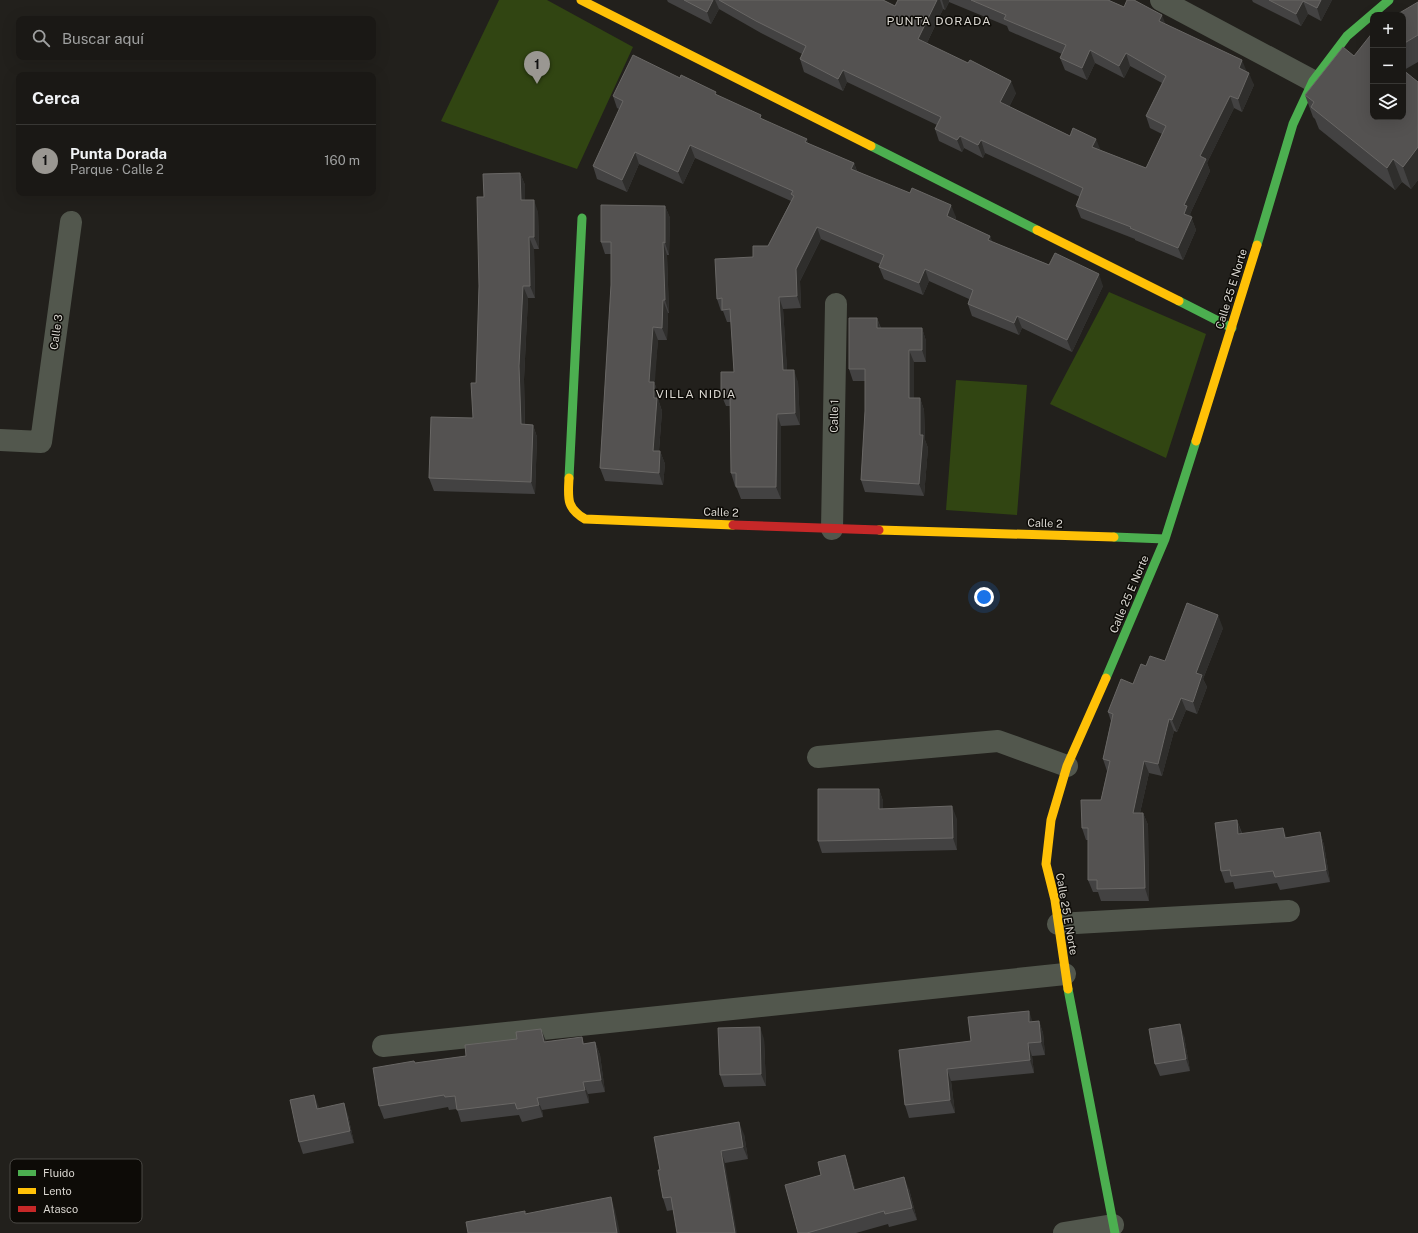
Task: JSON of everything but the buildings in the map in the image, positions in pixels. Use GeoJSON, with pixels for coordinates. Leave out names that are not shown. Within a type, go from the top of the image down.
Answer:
{"type":"FeatureCollection","features":[{"type":"Feature","properties":{"kind":"street"},"geometry":{"type":"LineString","coordinates":[[580,0],[1232,328]]}},
{"type":"Feature","properties":{"kind":"street"},"geometry":{"type":"LineString","coordinates":[[1161,0],[1313,81]]}},
{"type":"Feature","properties":{"kind":"street","name":"Calle 25 E Norte"},"geometry":{"type":"LineString","coordinates":[[1114,1229],[1065,974],[1055,900],[1046,864],[1051,820],[1067,766],[1099,695],[1165,539],[1232,328],[1293,124],[1313,81],[1347,36],[1389,0]]}},
{"type":"Feature","properties":{"kind":"street","name":"Calle 2"},"geometry":{"type":"LineString","coordinates":[[582,218],[568,492],[569,505],[576,514],[585,519],[832,529],[1165,539]]}},
{"type":"Feature","properties":{"kind":"street","name":"Calle 3"},"geometry":{"type":"LineString","coordinates":[[0,440],[40,442],[70,222]]}},
{"type":"Feature","properties":{"kind":"street","name":"Calle 1"},"geometry":{"type":"LineString","coordinates":[[832,529],[836,304]]}},
{"type":"Feature","properties":{"kind":"street"},"geometry":{"type":"LineString","coordinates":[[818,756],[998,741],[1067,766]]}},
{"type":"Feature","properties":{"kind":"street"},"geometry":{"type":"LineString","coordinates":[[1058,924],[1289,911]]}},
{"type":"Feature","properties":{"kind":"street"},"geometry":{"type":"LineString","coordinates":[[383,1046],[1065,974]]}},
{"type":"Feature","properties":{"kind":"street"},"geometry":{"type":"LineString","coordinates":[[1064,1233],[1114,1229]]}},
{"type":"Feature","properties":{"kind":"green space"},"geometry":{"type":"Polygon","coordinates":[[[499,0],[547,0],[633,47],[577,169],[441,121],[499,0]]]}},
{"type":"Feature","properties":{"kind":"green space"},"geometry":{"type":"Polygon","coordinates":[[[1109,292],[1206,334],[1166,458],[1050,404],[1109,292]]]}},
{"type":"Feature","properties":{"kind":"green space"},"geometry":{"type":"Polygon","coordinates":[[[956,380],[1027,385],[1017,515],[946,510],[956,380]]]}},
{"type":"Feature","properties":{"kind":"traffic: fast"},"geometry":{"type":"LineString","coordinates":[[1257,245],[1293,124],[1313,81],[1347,36],[1389,0]]}},
{"type":"Feature","properties":{"kind":"traffic: fast"},"geometry":{"type":"LineString","coordinates":[[871,146],[1037,230]]}},
{"type":"Feature","properties":{"kind":"traffic: fast"},"geometry":{"type":"LineString","coordinates":[[569,478],[582,218]]}},
{"type":"Feature","properties":{"kind":"traffic: fast"},"geometry":{"type":"LineString","coordinates":[[1179,301],[1232,328]]}},
{"type":"Feature","properties":{"kind":"traffic: fast"},"geometry":{"type":"LineString","coordinates":[[1106,678],[1165,539],[1196,441]]}},
{"type":"Feature","properties":{"kind":"traffic: fast"},"geometry":{"type":"LineString","coordinates":[[1114,537],[1165,539]]}},
{"type":"Feature","properties":{"kind":"traffic: fast"},"geometry":{"type":"LineString","coordinates":[[1068,989],[1115,1233]]}},
{"type":"Feature","properties":{"kind":"traffic: slow"},"geometry":{"type":"LineString","coordinates":[[581,0],[871,146]]}},
{"type":"Feature","properties":{"kind":"traffic: slow"},"geometry":{"type":"LineString","coordinates":[[1037,230],[1179,301]]}},
{"type":"Feature","properties":{"kind":"traffic: slow"},"geometry":{"type":"LineString","coordinates":[[1196,441],[1257,245]]}},
{"type":"Feature","properties":{"kind":"traffic: slow"},"geometry":{"type":"LineString","coordinates":[[569,478],[568,491],[571,506],[574,511],[585,519],[733,525]]}},
{"type":"Feature","properties":{"kind":"traffic: slow"},"geometry":{"type":"LineString","coordinates":[[879,530],[1114,537]]}},
{"type":"Feature","properties":{"kind":"traffic: slow"},"geometry":{"type":"LineString","coordinates":[[1068,989],[1055,900],[1046,864],[1051,820],[1067,766],[1106,678]]}},
{"type":"Feature","properties":{"kind":"traffic: jam"},"geometry":{"type":"LineString","coordinates":[[733,525],[879,530]]}},
{"type":"Feature","properties":{"kind":"place","name":"Punta Dorada"},"geometry":{"type":"Point","coordinates":[537,84]}},
{"type":"Feature","properties":{"kind":"district","name":"PUNTA DORADA"},"geometry":{"type":"Point","coordinates":[939,21]}},
{"type":"Feature","properties":{"kind":"district","name":"VILLA NIDIA"},"geometry":{"type":"Point","coordinates":[696,394]}}]}
